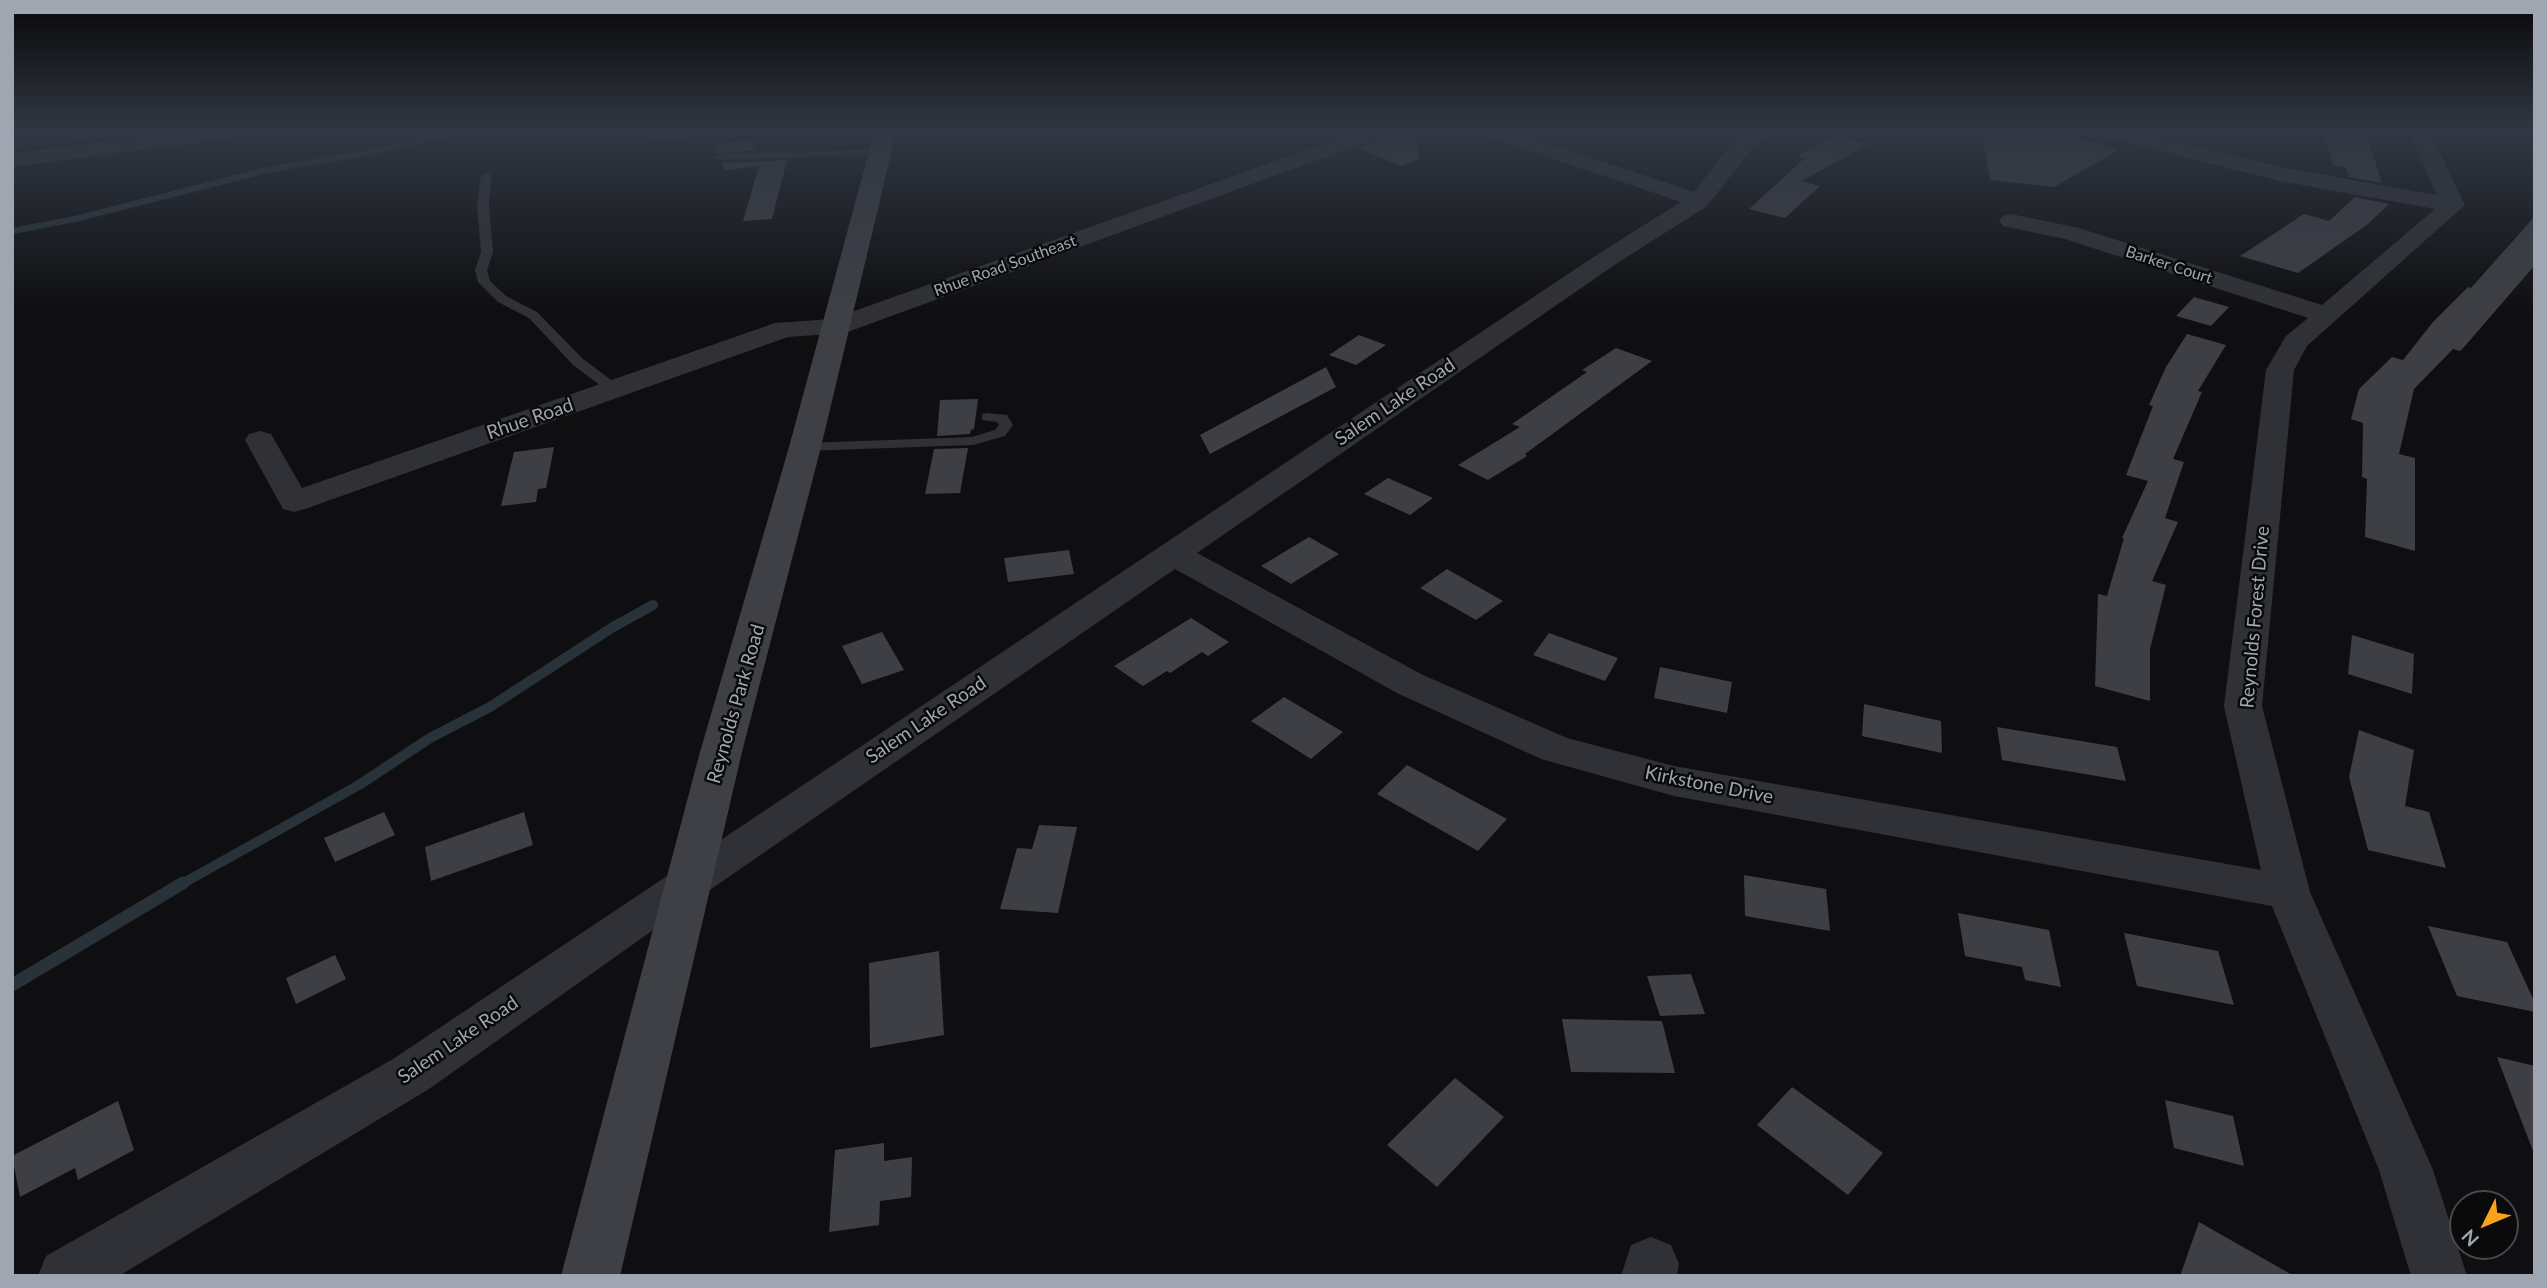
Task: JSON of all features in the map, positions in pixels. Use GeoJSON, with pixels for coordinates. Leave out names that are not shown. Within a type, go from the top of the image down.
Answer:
{"type":"FeatureCollection","features":[{"type":"Feature","properties":{"kind":"main road","name":"Reynolds Park Road"},"geometry":{"type":"LineString","coordinates":[[590,1276],[688,882],[805,447],[869,193]]}},
{"type":"Feature","properties":{"kind":"street","name":"Rhue Road Southeast"},"geometry":{"type":"LineString","coordinates":[[835,327],[1206,193]]}},
{"type":"Feature","properties":{"kind":"street"},"geometry":{"type":"LineString","coordinates":[[1676,193],[1699,201]]}},
{"type":"Feature","properties":{"kind":"street","name":"Salem Lake Road"},"geometry":{"type":"LineString","coordinates":[[66,1276],[411,1074],[688,882],[1607,259],[1699,201],[1705,193]]}},
{"type":"Feature","properties":{"kind":"street"},"geometry":{"type":"LineString","coordinates":[[2387,193],[2453,205]]}},
{"type":"Feature","properties":{"kind":"street"},"geometry":{"type":"LineString","coordinates":[[2448,193],[2453,205]]}},
{"type":"Feature","properties":{"kind":"street","name":"Reynolds Forest Drive"},"geometry":{"type":"LineString","coordinates":[[2440,1276],[2406,1170],[2287,892],[2243,706],[2280,370],[2295,342],[2453,205]]}},
{"type":"Feature","properties":{"kind":"street","name":"Barker Court"},"geometry":{"type":"LineString","coordinates":[[2011,222],[2070,233],[2326,315]]}},
{"type":"Feature","properties":{"kind":"street","name":"Rhue Road"},"geometry":{"type":"LineString","coordinates":[[260,440],[294,502],[785,329],[835,327]]}},
{"type":"Feature","properties":{"kind":"street","name":"Kirkstone Drive"},"geometry":{"type":"LineString","coordinates":[[1172,554],[1410,684],[1555,750],[1674,781],[2287,892]]}},
{"type":"Feature","properties":{"kind":"lane"},"geometry":{"type":"LineString","coordinates":[[485,193],[487,251],[481,270],[484,282],[502,299],[533,315],[578,362],[614,389]]}},
{"type":"Feature","properties":{"kind":"lane"},"geometry":{"type":"LineString","coordinates":[[805,447],[973,441],[1000,433],[1006,425],[1002,418],[987,417]]}},
{"type":"Feature","properties":{"kind":"building"},"geometry":{"type":"Polygon","coordinates":[[[751,193],[779,193],[772,219],[743,221],[751,193]]]}},
{"type":"Feature","properties":{"kind":"building"},"geometry":{"type":"Polygon","coordinates":[[[1766,193],[1812,193],[1785,218],[1749,209],[1766,193]]]}},
{"type":"Feature","properties":{"kind":"building"},"geometry":{"type":"Polygon","coordinates":[[[2355,197],[2389,204],[2368,224],[2298,273],[2240,256],[2304,214],[2329,221],[2355,197]]]}},
{"type":"Feature","properties":{"kind":"building"},"geometry":{"type":"Polygon","coordinates":[[[2535,216],[2535,265],[2465,346],[2460,351],[2453,349],[2414,389],[2399,454],[2415,458],[2415,551],[2365,537],[2367,479],[2362,477],[2363,423],[2351,419],[2359,389],[2392,357],[2403,360],[2433,322],[2468,287],[2471,288],[2535,216]]]}},
{"type":"Feature","properties":{"kind":"building"},"geometry":{"type":"Polygon","coordinates":[[[2194,297],[2229,307],[2211,326],[2176,316],[2194,297]]]}},
{"type":"Feature","properties":{"kind":"building"},"geometry":{"type":"Polygon","coordinates":[[[2187,334],[2226,345],[2198,391],[2202,392],[2173,459],[2184,462],[2165,518],[2178,522],[2152,581],[2166,585],[2150,649],[2150,701],[2095,686],[2098,594],[2107,596],[2122,538],[2148,481],[2126,475],[2153,406],[2149,405],[2166,367],[2187,334]]]}},
{"type":"Feature","properties":{"kind":"building"},"geometry":{"type":"Polygon","coordinates":[[[1359,335],[1386,345],[1356,365],[1329,355],[1359,335]]]}},
{"type":"Feature","properties":{"kind":"building"},"geometry":{"type":"Polygon","coordinates":[[[1616,348],[1652,361],[1525,454],[1527,456],[1488,480],[1458,465],[1520,427],[1512,424],[1587,372],[1582,370],[1616,348]]]}},
{"type":"Feature","properties":{"kind":"building"},"geometry":{"type":"Polygon","coordinates":[[[1326,367],[1336,387],[1210,454],[1200,435],[1326,367]]]}},
{"type":"Feature","properties":{"kind":"building"},"geometry":{"type":"Polygon","coordinates":[[[978,399],[974,429],[970,434],[937,436],[940,400],[978,399]]]}},
{"type":"Feature","properties":{"kind":"building"},"geometry":{"type":"Polygon","coordinates":[[[554,447],[546,488],[538,489],[536,502],[501,506],[514,452],[554,447]]]}},
{"type":"Feature","properties":{"kind":"building"},"geometry":{"type":"Polygon","coordinates":[[[968,448],[960,493],[925,494],[934,449],[968,448]]]}},
{"type":"Feature","properties":{"kind":"building"},"geometry":{"type":"Polygon","coordinates":[[[1388,478],[1433,498],[1410,515],[1364,494],[1388,478]]]}},
{"type":"Feature","properties":{"kind":"building"},"geometry":{"type":"Polygon","coordinates":[[[1309,537],[1339,554],[1291,584],[1261,566],[1309,537]]]}},
{"type":"Feature","properties":{"kind":"building"},"geometry":{"type":"Polygon","coordinates":[[[1069,550],[1074,574],[1008,582],[1004,558],[1069,550]]]}},
{"type":"Feature","properties":{"kind":"building"},"geometry":{"type":"Polygon","coordinates":[[[1447,569],[1503,601],[1476,620],[1420,588],[1447,569]]]}},
{"type":"Feature","properties":{"kind":"building"},"geometry":{"type":"Polygon","coordinates":[[[1191,618],[1229,642],[1208,656],[1202,652],[1170,673],[1167,671],[1143,686],[1114,666],[1191,618]]]}},
{"type":"Feature","properties":{"kind":"building"},"geometry":{"type":"Polygon","coordinates":[[[882,632],[904,670],[862,684],[842,646],[882,632]]]}},
{"type":"Feature","properties":{"kind":"building"},"geometry":{"type":"Polygon","coordinates":[[[1549,633],[1618,658],[1605,681],[1533,655],[1549,633]]]}},
{"type":"Feature","properties":{"kind":"building"},"geometry":{"type":"Polygon","coordinates":[[[2352,635],[2414,654],[2412,694],[2348,674],[2352,635]]]}},
{"type":"Feature","properties":{"kind":"building"},"geometry":{"type":"Polygon","coordinates":[[[1660,667],[1732,682],[1727,713],[1654,698],[1660,667]]]}},
{"type":"Feature","properties":{"kind":"building"},"geometry":{"type":"Polygon","coordinates":[[[1284,697],[1343,732],[1311,759],[1251,721],[1284,697]]]}},
{"type":"Feature","properties":{"kind":"building"},"geometry":{"type":"Polygon","coordinates":[[[1864,704],[1941,721],[1942,753],[1862,736],[1864,704]]]}},
{"type":"Feature","properties":{"kind":"building"},"geometry":{"type":"Polygon","coordinates":[[[1997,727],[2117,747],[2126,781],[2002,760],[1997,727]]]}},
{"type":"Feature","properties":{"kind":"building"},"geometry":{"type":"Polygon","coordinates":[[[2359,730],[2414,750],[2405,806],[2429,812],[2446,868],[2368,850],[2349,777],[2359,730]]]}},
{"type":"Feature","properties":{"kind":"building"},"geometry":{"type":"Polygon","coordinates":[[[1407,765],[1507,819],[1478,851],[1377,794],[1407,765]]]}},
{"type":"Feature","properties":{"kind":"building"},"geometry":{"type":"Polygon","coordinates":[[[384,812],[395,835],[335,862],[324,838],[384,812]]]}},
{"type":"Feature","properties":{"kind":"building"},"geometry":{"type":"Polygon","coordinates":[[[524,812],[533,845],[431,881],[425,847],[524,812]]]}},
{"type":"Feature","properties":{"kind":"building"},"geometry":{"type":"Polygon","coordinates":[[[1039,825],[1077,827],[1058,913],[1000,909],[1017,848],[1032,849],[1039,825]]]}},
{"type":"Feature","properties":{"kind":"building"},"geometry":{"type":"Polygon","coordinates":[[[1744,875],[1826,889],[1830,931],[1745,916],[1744,875]]]}},
{"type":"Feature","properties":{"kind":"building"},"geometry":{"type":"Polygon","coordinates":[[[1958,913],[2049,930],[2061,987],[2025,980],[2022,967],[1965,956],[1958,913]]]}},
{"type":"Feature","properties":{"kind":"building"},"geometry":{"type":"Polygon","coordinates":[[[2428,926],[2507,942],[2535,1003],[2535,1012],[2457,996],[2428,926]]]}},
{"type":"Feature","properties":{"kind":"building"},"geometry":{"type":"Polygon","coordinates":[[[2124,933],[2218,951],[2234,1005],[2137,986],[2124,933]]]}},
{"type":"Feature","properties":{"kind":"building"},"geometry":{"type":"Polygon","coordinates":[[[939,951],[944,1035],[870,1048],[869,963],[939,951]]]}},
{"type":"Feature","properties":{"kind":"building"},"geometry":{"type":"Polygon","coordinates":[[[335,955],[346,979],[296,1004],[286,978],[335,955]]]}},
{"type":"Feature","properties":{"kind":"building"},"geometry":{"type":"Polygon","coordinates":[[[1691,974],[1705,1014],[1660,1016],[1647,976],[1691,974]]]}},
{"type":"Feature","properties":{"kind":"building"},"geometry":{"type":"Polygon","coordinates":[[[1562,1019],[1662,1021],[1675,1073],[1571,1072],[1562,1019]]]}},
{"type":"Feature","properties":{"kind":"building"},"geometry":{"type":"Polygon","coordinates":[[[2497,1057],[2535,1066],[2533,1151],[2497,1057]]]}},
{"type":"Feature","properties":{"kind":"building"},"geometry":{"type":"Polygon","coordinates":[[[1455,1078],[1504,1117],[1437,1187],[1387,1145],[1455,1078]]]}},
{"type":"Feature","properties":{"kind":"building"},"geometry":{"type":"Polygon","coordinates":[[[1792,1087],[1883,1153],[1848,1195],[1757,1125],[1792,1087]]]}},
{"type":"Feature","properties":{"kind":"building"},"geometry":{"type":"Polygon","coordinates":[[[2165,1100],[2233,1116],[2244,1166],[2174,1148],[2165,1100]]]}},
{"type":"Feature","properties":{"kind":"building"},"geometry":{"type":"Polygon","coordinates":[[[118,1101],[134,1150],[78,1180],[75,1168],[20,1197],[12,1156],[118,1101]]]}},
{"type":"Feature","properties":{"kind":"building"},"geometry":{"type":"Polygon","coordinates":[[[884,1143],[884,1161],[912,1157],[911,1197],[880,1201],[879,1225],[829,1232],[835,1150],[884,1143]]]}},
{"type":"Feature","properties":{"kind":"building"},"geometry":{"type":"Polygon","coordinates":[[[2199,1222],[2294,1276],[2180,1276],[2199,1222]]]}},
{"type":"Feature","properties":{"kind":"waterway"},"geometry":{"type":"LineString","coordinates":[[12,231],[75,219],[176,193]]}},
{"type":"Feature","properties":{"kind":"waterway"},"geometry":{"type":"LineString","coordinates":[[180,885],[359,785],[430,738],[490,707],[613,627],[653,605]]}},
{"type":"Feature","properties":{"kind":"waterway"},"geometry":{"type":"LineString","coordinates":[[12,985],[183,883]]}}]}
